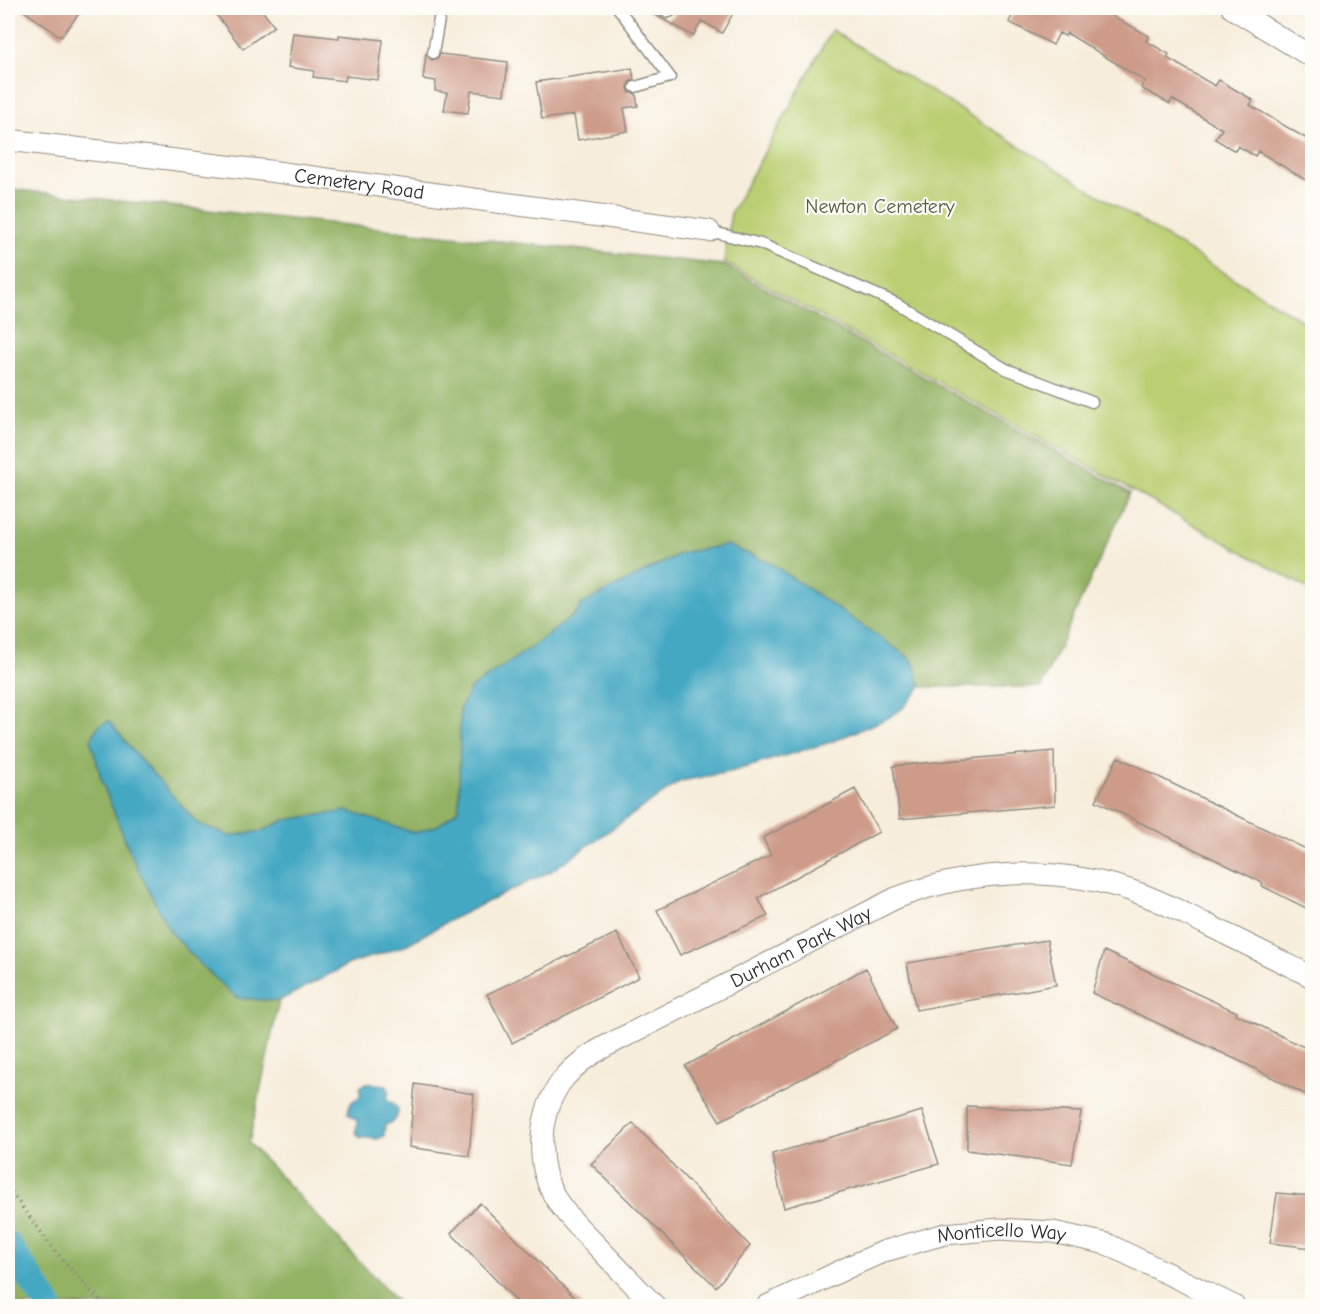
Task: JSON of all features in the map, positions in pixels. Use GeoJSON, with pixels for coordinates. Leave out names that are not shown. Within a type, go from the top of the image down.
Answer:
{"type":"FeatureCollection","features":[{"type":"Feature","properties":{"kind":"street"},"geometry":{"type":"LineString","coordinates":[[1232,8],[1254,13],[1312,57]]}},
{"type":"Feature","properties":{"kind":"street","name":"Cemetery Road"},"geometry":{"type":"LineString","coordinates":[[8,140],[269,171],[709,231]]}},
{"type":"Feature","properties":{"kind":"street","name":"Durham Park Way"},"geometry":{"type":"LineString","coordinates":[[655,1306],[565,1213],[548,1184],[541,1152],[542,1135],[544,1120],[555,1092],[574,1068],[604,1047],[896,898],[938,884],[988,875],[1037,874],[1087,879],[1141,894],[1312,977]]}},
{"type":"Feature","properties":{"kind":"street","name":"Monticello Way"},"geometry":{"type":"LineString","coordinates":[[767,1306],[885,1251],[945,1234],[999,1229],[1053,1232],[1107,1244],[1234,1306]]}},
{"type":"Feature","properties":{"kind":"lane"},"geometry":{"type":"LineString","coordinates":[[433,53],[441,8]]}},
{"type":"Feature","properties":{"kind":"lane"},"geometry":{"type":"LineString","coordinates":[[618,8],[670,77],[635,87]]}},
{"type":"Feature","properties":{"kind":"lane"},"geometry":{"type":"LineString","coordinates":[[709,231],[760,244],[896,303],[1006,369],[1092,402]]}},
{"type":"Feature","properties":{"kind":"path"},"geometry":{"type":"LineString","coordinates":[[8,1188],[57,1254],[105,1306]]}},
{"type":"Feature","properties":{"kind":"green space","name":"Newton Cemetery"},"geometry":{"type":"Polygon","coordinates":[[[832,30],[1312,327],[1312,591],[724,262],[731,213],[832,30]]]}},
{"type":"Feature","properties":{"kind":"green space"},"geometry":{"type":"Polygon","coordinates":[[[8,189],[724,265],[1130,493],[1041,687],[921,687],[912,660],[770,563],[727,545],[681,553],[582,604],[547,638],[471,688],[460,760],[459,809],[439,825],[414,833],[383,824],[285,820],[262,831],[230,836],[197,823],[109,722],[91,740],[102,782],[133,859],[237,998],[279,1001],[249,1143],[401,1306],[8,1306],[8,189]]]}},
{"type":"Feature","properties":{"kind":"water"},"geometry":{"type":"Polygon","coordinates":[[[727,545],[770,563],[913,661],[921,687],[903,708],[888,718],[831,742],[730,772],[681,781],[551,871],[452,919],[404,946],[349,964],[279,1001],[237,998],[202,966],[169,930],[133,859],[102,782],[91,740],[98,726],[109,721],[197,823],[230,836],[262,831],[285,820],[347,811],[415,833],[439,825],[459,809],[460,708],[471,688],[536,644],[575,614],[582,604],[681,553],[727,545]]]}},
{"type":"Feature","properties":{"kind":"water"},"geometry":{"type":"Polygon","coordinates":[[[366,1083],[386,1085],[389,1090],[387,1101],[393,1103],[398,1109],[393,1122],[385,1125],[384,1136],[378,1139],[359,1137],[356,1132],[357,1121],[348,1113],[351,1103],[360,1097],[360,1087],[366,1083]]]}},
{"type":"Feature","properties":{"kind":"building"},"geometry":{"type":"Polygon","coordinates":[[[20,8],[83,8],[61,37],[20,8]]]}},
{"type":"Feature","properties":{"kind":"building"},"geometry":{"type":"Polygon","coordinates":[[[211,8],[260,8],[274,26],[243,49],[211,8]]]}},
{"type":"Feature","properties":{"kind":"building"},"geometry":{"type":"Polygon","coordinates":[[[643,8],[656,8],[658,14],[667,19],[674,16],[674,8],[736,8],[722,33],[702,21],[693,36],[643,8]]]}},
{"type":"Feature","properties":{"kind":"building"},"geometry":{"type":"Polygon","coordinates":[[[1016,8],[1098,8],[1149,36],[1146,41],[1169,54],[1167,58],[1215,86],[1219,80],[1253,100],[1250,105],[1312,142],[1312,184],[1258,151],[1255,156],[1238,146],[1235,151],[1215,139],[1222,129],[1172,99],[1170,104],[1141,88],[1145,81],[1067,33],[1065,36],[1059,33],[1053,45],[1009,22],[1016,8]]]}},
{"type":"Feature","properties":{"kind":"building"},"geometry":{"type":"Polygon","coordinates":[[[293,33],[383,40],[378,80],[346,76],[345,81],[313,77],[314,71],[288,67],[293,33]]]}},
{"type":"Feature","properties":{"kind":"building"},"geometry":{"type":"Polygon","coordinates":[[[426,54],[432,60],[438,58],[440,54],[508,62],[504,95],[471,91],[468,113],[444,110],[447,93],[435,91],[436,81],[423,79],[426,54]]]}},
{"type":"Feature","properties":{"kind":"building"},"geometry":{"type":"Polygon","coordinates":[[[632,68],[634,80],[629,82],[628,88],[630,93],[636,94],[638,106],[624,108],[628,131],[578,140],[574,115],[542,119],[536,82],[632,68]]]}},
{"type":"Feature","properties":{"kind":"building"},"geometry":{"type":"Polygon","coordinates":[[[1054,751],[1055,805],[900,819],[893,766],[1054,751]]]}},
{"type":"Feature","properties":{"kind":"building"},"geometry":{"type":"Polygon","coordinates":[[[1118,757],[1312,852],[1312,911],[1262,886],[1263,883],[1096,801],[1118,757]]]}},
{"type":"Feature","properties":{"kind":"building"},"geometry":{"type":"Polygon","coordinates":[[[855,789],[879,832],[758,898],[768,916],[680,955],[657,910],[771,855],[763,838],[855,789]]]}},
{"type":"Feature","properties":{"kind":"building"},"geometry":{"type":"Polygon","coordinates":[[[617,933],[639,977],[512,1043],[487,994],[617,933]]]}},
{"type":"Feature","properties":{"kind":"building"},"geometry":{"type":"Polygon","coordinates":[[[1047,940],[1056,985],[916,1010],[907,963],[1047,940]]]}},
{"type":"Feature","properties":{"kind":"building"},"geometry":{"type":"Polygon","coordinates":[[[1104,951],[1237,1012],[1236,1014],[1312,1051],[1312,1098],[1246,1064],[1092,993],[1104,951]]]}},
{"type":"Feature","properties":{"kind":"building"},"geometry":{"type":"Polygon","coordinates":[[[866,968],[897,1029],[720,1121],[685,1066],[866,968]]]}},
{"type":"Feature","properties":{"kind":"building"},"geometry":{"type":"Polygon","coordinates":[[[415,1084],[474,1094],[469,1156],[409,1147],[415,1084]]]}},
{"type":"Feature","properties":{"kind":"building"},"geometry":{"type":"Polygon","coordinates":[[[967,1106],[1081,1112],[1072,1164],[967,1150],[967,1106]]]}},
{"type":"Feature","properties":{"kind":"building"},"geometry":{"type":"Polygon","coordinates":[[[922,1111],[939,1164],[784,1208],[772,1154],[922,1111]]]}},
{"type":"Feature","properties":{"kind":"building"},"geometry":{"type":"Polygon","coordinates":[[[633,1123],[750,1246],[716,1287],[591,1164],[633,1123]]]}},
{"type":"Feature","properties":{"kind":"building"},"geometry":{"type":"Polygon","coordinates":[[[1277,1193],[1312,1196],[1312,1248],[1270,1243],[1277,1193]]]}},
{"type":"Feature","properties":{"kind":"building"},"geometry":{"type":"Polygon","coordinates":[[[480,1203],[583,1306],[521,1306],[451,1233],[480,1203]]]}},
{"type":"Feature","properties":{"kind":"waterway"},"geometry":{"type":"LineString","coordinates":[[8,1245],[49,1306]]}}]}
